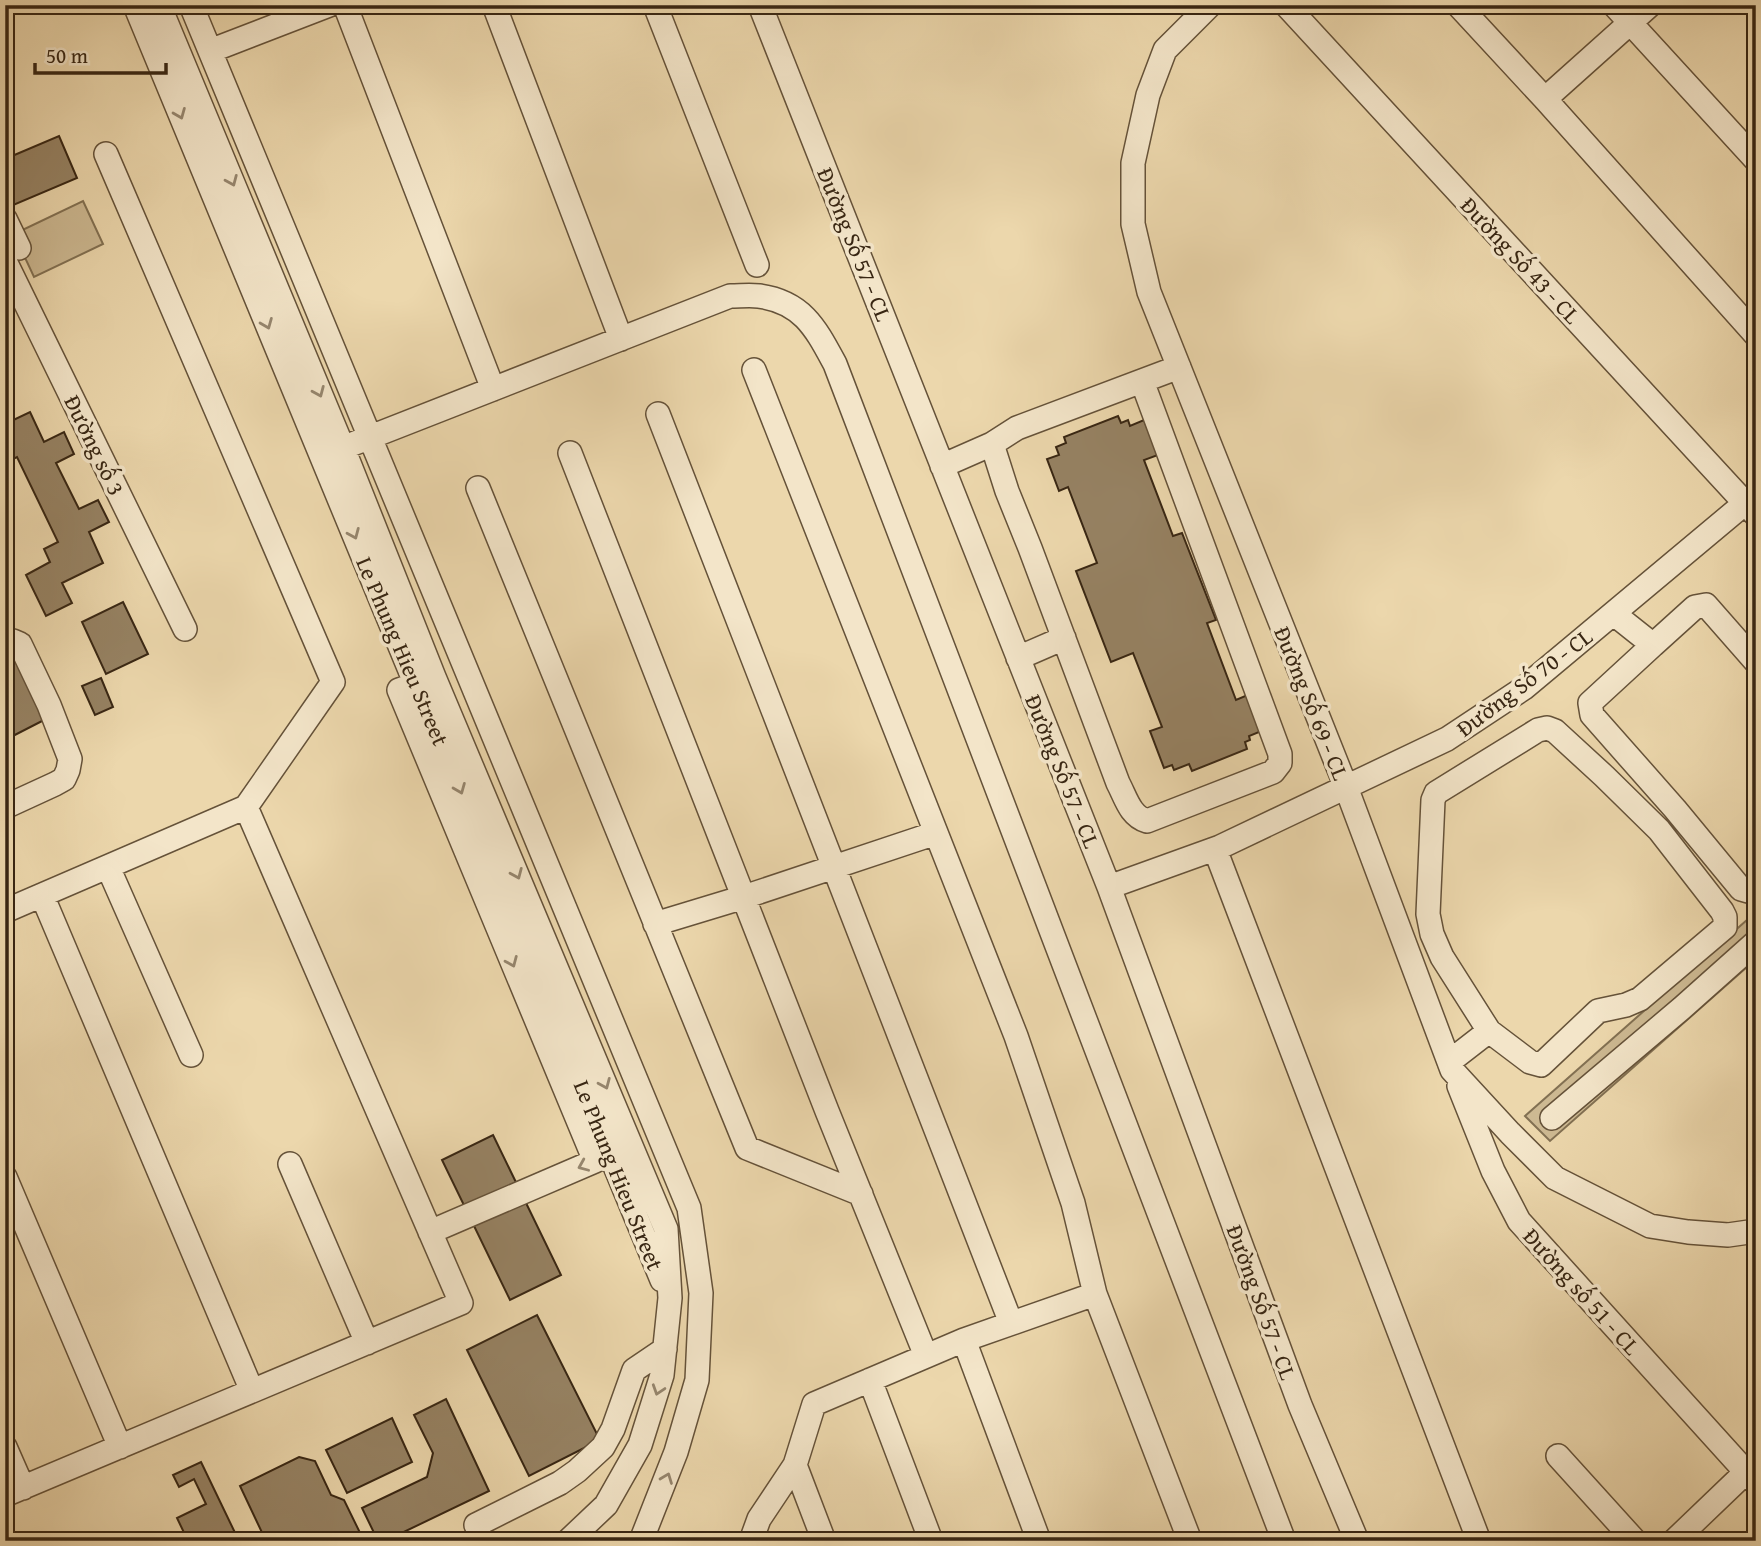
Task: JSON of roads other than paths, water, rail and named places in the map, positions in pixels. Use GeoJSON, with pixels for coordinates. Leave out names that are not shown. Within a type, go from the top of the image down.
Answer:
{"type":"FeatureCollection","features":[{"type":"Feature","properties":{"kind":"street","name":"Le Phung Hieu Street"},"geometry":{"type":"LineString","coordinates":[[135,5],[349,446]]}},
{"type":"Feature","properties":{"kind":"street","name":"Le Phung Hieu Street"},"geometry":{"type":"LineString","coordinates":[[159,5],[349,446],[666,1228],[670,1298],[662,1375],[640,1445],[606,1505],[568,1541]]}},
{"type":"Feature","properties":{"kind":"street","name":"Le Phung Hieu Street"},"geometry":{"type":"LineString","coordinates":[[180,5],[349,446],[443,674],[689,1208],[701,1293],[696,1380],[677,1452],[641,1541]]}},
{"type":"Feature","properties":{"kind":"street","name":"Le Phung Hieu Street"},"geometry":{"type":"LineString","coordinates":[[191,5],[210,51],[349,446]]}},
{"type":"Feature","properties":{"kind":"street"},"geometry":{"type":"LineString","coordinates":[[210,51],[329,5]]}},
{"type":"Feature","properties":{"kind":"street"},"geometry":{"type":"LineString","coordinates":[[345,5],[493,389]]}},
{"type":"Feature","properties":{"kind":"street"},"geometry":{"type":"LineString","coordinates":[[494,5],[621,339]]}},
{"type":"Feature","properties":{"kind":"street"},"geometry":{"type":"LineString","coordinates":[[655,5],[757,265]]}},
{"type":"Feature","properties":{"kind":"street","name":"Đường Số 57 - CL"},"geometry":{"type":"LineString","coordinates":[[760,5],[1109,887],[1300,1405],[1357,1541]]}},
{"type":"Feature","properties":{"kind":"street","name":"Đường Số 69 - CL"},"geometry":{"type":"LineString","coordinates":[[1210,5],[1165,50],[1148,95],[1133,163],[1133,225],[1149,292],[1346,787],[1451,1066],[1510,1133],[1555,1178],[1650,1226],[1728,1235],[1756,1231]]}},
{"type":"Feature","properties":{"kind":"street","name":"Đường Số 43 - CL"},"geometry":{"type":"LineString","coordinates":[[1286,5],[1752,504]]}},
{"type":"Feature","properties":{"kind":"street"},"geometry":{"type":"LineString","coordinates":[[1458,5],[1756,335]]}},
{"type":"Feature","properties":{"kind":"street"},"geometry":{"type":"LineString","coordinates":[[1614,5],[1756,159]]}},
{"type":"Feature","properties":{"kind":"street"},"geometry":{"type":"LineString","coordinates":[[1545,99],[1650,5]]}},
{"type":"Feature","properties":{"kind":"street"},"geometry":{"type":"LineString","coordinates":[[5,911],[246,807],[333,682],[106,154]]}},
{"type":"Feature","properties":{"kind":"street","name":"Đường số 3"},"geometry":{"type":"LineString","coordinates":[[5,219],[12,255],[185,629]]}},
{"type":"Feature","properties":{"kind":"street"},"geometry":{"type":"LineString","coordinates":[[349,446],[730,296],[760,296],[793,307],[815,328],[835,364],[1284,1541]]}},
{"type":"Feature","properties":{"kind":"street"},"geometry":{"type":"LineString","coordinates":[[942,466],[992,444],[1017,428],[1179,367]]}},
{"type":"Feature","properties":{"kind":"street"},"geometry":{"type":"LineString","coordinates":[[754,370],[1016,1036],[1073,1203],[1095,1294],[1190,1541]]}},
{"type":"Feature","properties":{"kind":"street"},"geometry":{"type":"LineString","coordinates":[[992,444],[1007,491],[1118,783],[1138,819],[1147,821],[1273,772],[1280,763],[1280,754],[1142,381]]}},
{"type":"Feature","properties":{"kind":"street"},"geometry":{"type":"LineString","coordinates":[[658,414],[1011,1324]]}},
{"type":"Feature","properties":{"kind":"street"},"geometry":{"type":"LineString","coordinates":[[570,453],[926,1356]]}},
{"type":"Feature","properties":{"kind":"street"},"geometry":{"type":"LineString","coordinates":[[478,488],[747,1148],[861,1194]]}},
{"type":"Feature","properties":{"kind":"street","name":"Đường Số 70 - CL"},"geometry":{"type":"LineString","coordinates":[[1109,887],[1214,849],[1447,739],[1524,688],[1752,504]]}},
{"type":"Feature","properties":{"kind":"street"},"geometry":{"type":"LineString","coordinates":[[1756,662],[1706,605],[1695,607],[1590,703],[1592,715],[1741,889],[1748,891],[1756,885]]}},
{"type":"Feature","properties":{"kind":"street"},"geometry":{"type":"LineString","coordinates":[[1614,614],[1653,645]]}},
{"type":"Feature","properties":{"kind":"street"},"geometry":{"type":"LineString","coordinates":[[1018,658],[1064,638]]}},
{"type":"Feature","properties":{"kind":"street"},"geometry":{"type":"LineString","coordinates":[[5,643],[20,645],[49,705],[69,759],[64,779],[5,807]]}},
{"type":"Feature","properties":{"kind":"street"},"geometry":{"type":"LineString","coordinates":[[430,1232],[594,1161],[399,690],[443,674]]}},
{"type":"Feature","properties":{"kind":"street"},"geometry":{"type":"LineString","coordinates":[[1547,729],[1555,731],[1565,740],[1659,830],[1722,911],[1725,927],[1640,999],[1598,1011],[1541,1065],[1530,1062],[1489,1031],[1442,957],[1432,934],[1428,914],[1433,800],[1436,793],[1538,730],[1547,729]]}},
{"type":"Feature","properties":{"kind":"street"},"geometry":{"type":"LineString","coordinates":[[5,1447],[14,1492],[461,1303],[246,807]]}},
{"type":"Feature","properties":{"kind":"street"},"geometry":{"type":"LineString","coordinates":[[655,924],[936,833]]}},
{"type":"Feature","properties":{"kind":"street"},"geometry":{"type":"LineString","coordinates":[[1214,849],[1479,1541]]}},
{"type":"Feature","properties":{"kind":"street"},"geometry":{"type":"LineString","coordinates":[[108,867],[191,1055]]}},
{"type":"Feature","properties":{"kind":"street"},"geometry":{"type":"LineString","coordinates":[[42,895],[252,1391]]}},
{"type":"Feature","properties":{"kind":"street"},"geometry":{"type":"LineString","coordinates":[[1552,1118],[1756,942]]}},
{"type":"Feature","properties":{"kind":"street"},"geometry":{"type":"LineString","coordinates":[[1451,1066],[1489,1031]]}},
{"type":"Feature","properties":{"kind":"street","name":"Đường số 51 - CL"},"geometry":{"type":"LineString","coordinates":[[1451,1066],[1493,1171],[1519,1221],[1751,1478]]}},
{"type":"Feature","properties":{"kind":"street"},"geometry":{"type":"LineString","coordinates":[[290,1164],[367,1343]]}},
{"type":"Feature","properties":{"kind":"street"},"geometry":{"type":"LineString","coordinates":[[5,1177],[120,1447]]}},
{"type":"Feature","properties":{"kind":"street"},"geometry":{"type":"LineString","coordinates":[[751,1541],[759,1519],[795,1465],[814,1404],[964,1340],[1095,1294]]}},
{"type":"Feature","properties":{"kind":"street"},"geometry":{"type":"LineString","coordinates":[[964,1340],[1039,1541]]}},
{"type":"Feature","properties":{"kind":"street"},"geometry":{"type":"LineString","coordinates":[[476,1525],[560,1483],[578,1471],[603,1447],[613,1429],[634,1370],[665,1349]]}},
{"type":"Feature","properties":{"kind":"street"},"geometry":{"type":"LineString","coordinates":[[870,1380],[931,1541]]}},
{"type":"Feature","properties":{"kind":"street"},"geometry":{"type":"LineString","coordinates":[[1558,1456],[1635,1541]]}},
{"type":"Feature","properties":{"kind":"street"},"geometry":{"type":"LineString","coordinates":[[795,1465],[824,1541]]}},
{"type":"Feature","properties":{"kind":"street"},"geometry":{"type":"LineString","coordinates":[[1674,1541],[1751,1478]]}}]}
